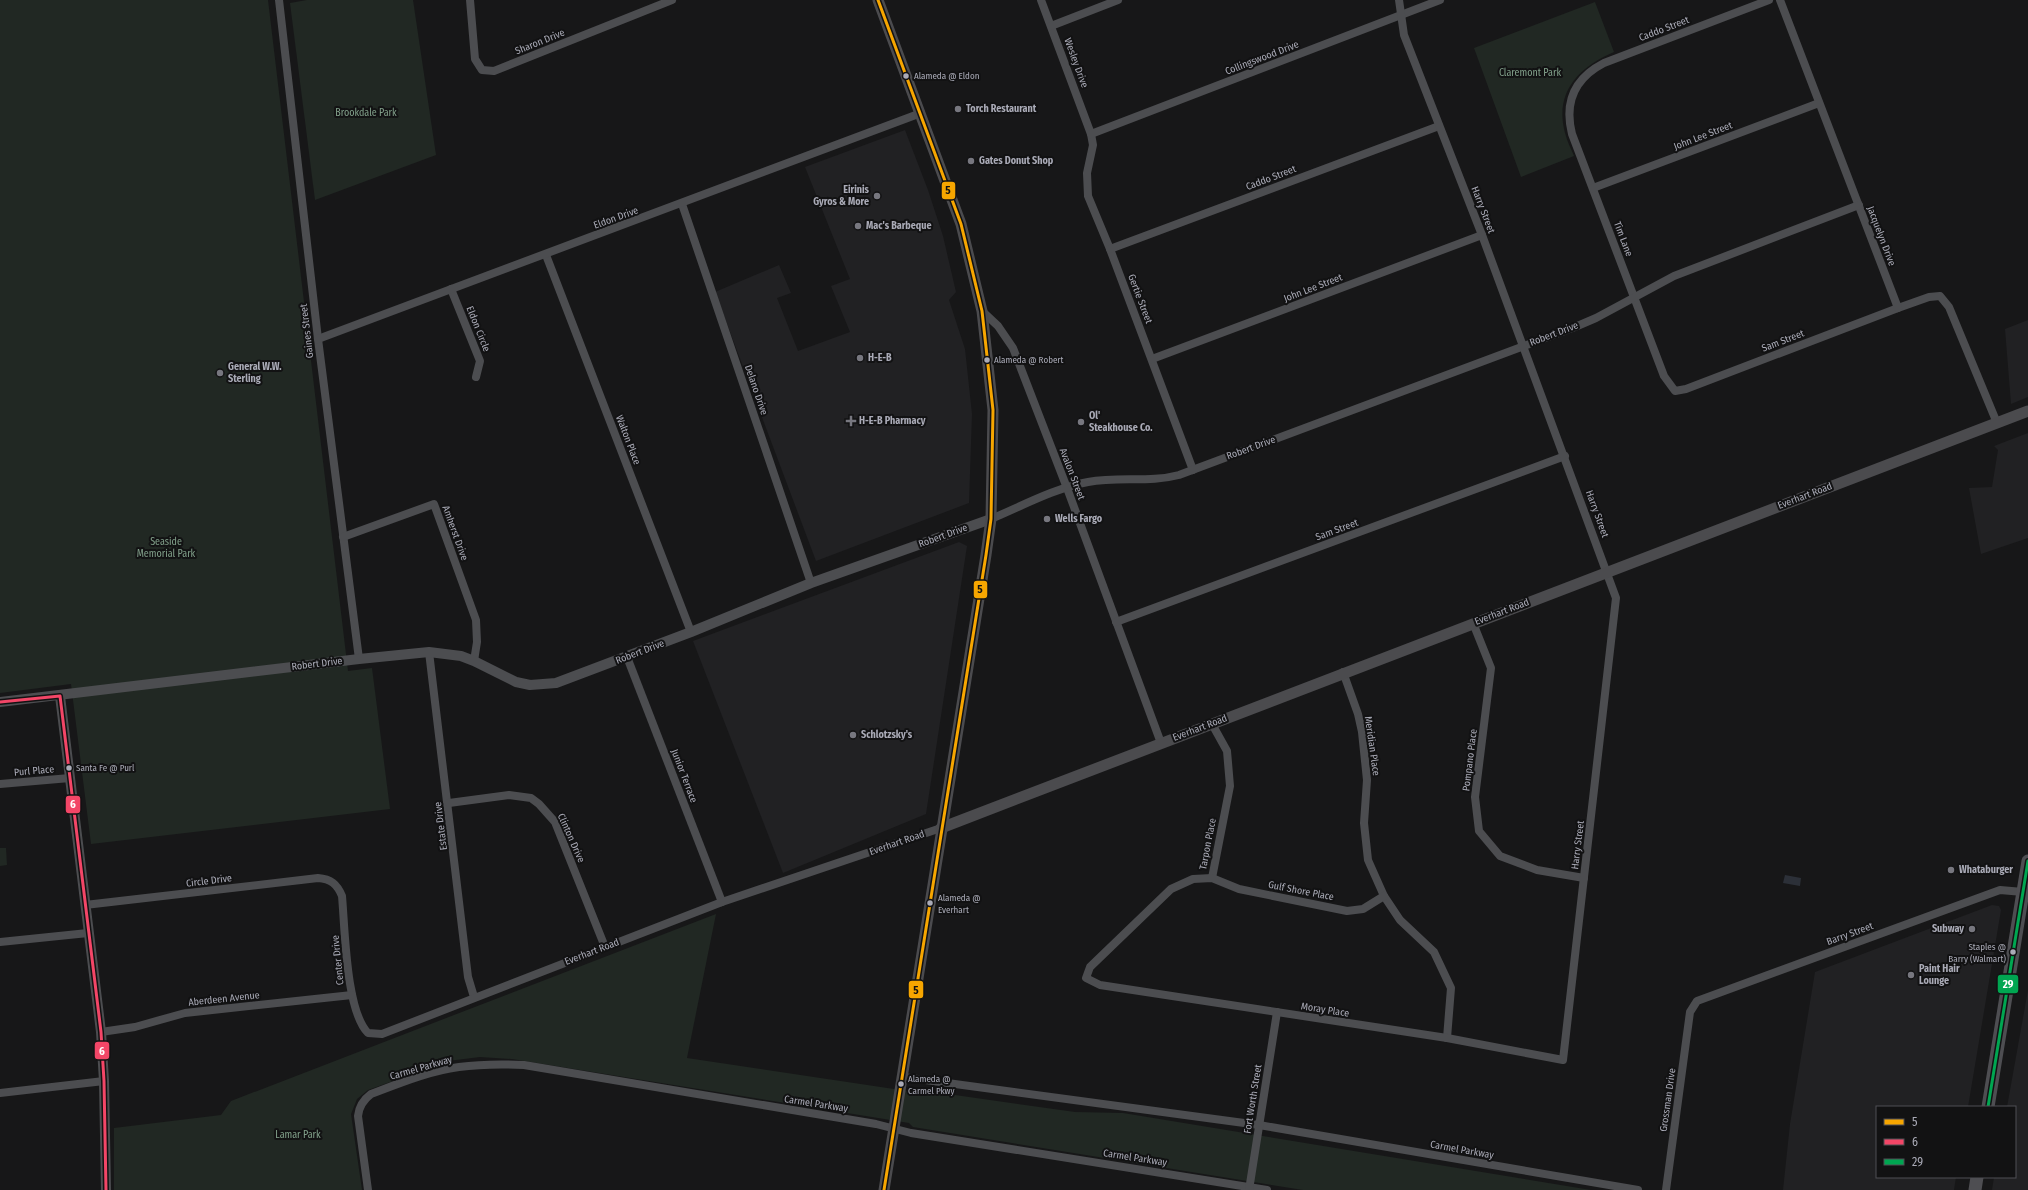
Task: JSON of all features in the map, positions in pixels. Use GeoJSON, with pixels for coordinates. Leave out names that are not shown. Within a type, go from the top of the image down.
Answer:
{"type":"FeatureCollection","features":[{"type":"Feature","properties":{"kind":"main road"},"geometry":{"type":"LineString","coordinates":[[878,0],[960,224],[982,311],[993,410],[991,519],[884,1190]]}},
{"type":"Feature","properties":{"kind":"main road","name":"Everhart Road"},"geometry":{"type":"LineString","coordinates":[[941,828],[1343,672],[2028,411]]}},
{"type":"Feature","properties":{"kind":"main road"},"geometry":{"type":"LineString","coordinates":[[1988,1106],[2028,861]]}},
{"type":"Feature","properties":{"kind":"main road"},"geometry":{"type":"LineString","coordinates":[[1975,1190],[1977,1178]]}},
{"type":"Feature","properties":{"kind":"street","name":"Gaines Street"},"geometry":{"type":"LineString","coordinates":[[279,0],[318,339],[359,659]]}},
{"type":"Feature","properties":{"kind":"street","name":"Sharon Drive"},"geometry":{"type":"LineString","coordinates":[[470,0],[475,59],[482,70],[494,71],[672,0]]}},
{"type":"Feature","properties":{"kind":"street","name":"Wesley Drive"},"geometry":{"type":"LineString","coordinates":[[1041,0],[1091,134]]}},
{"type":"Feature","properties":{"kind":"street"},"geometry":{"type":"LineString","coordinates":[[1051,26],[1118,0]]}},
{"type":"Feature","properties":{"kind":"street","name":"Harry Street"},"geometry":{"type":"LineString","coordinates":[[1399,0],[1400,16],[1404,35],[1482,235],[1608,571],[1616,598],[1563,1060]]}},
{"type":"Feature","properties":{"kind":"street","name":"Collingswood Drive"},"geometry":{"type":"LineString","coordinates":[[1091,134],[1440,0]]}},
{"type":"Feature","properties":{"kind":"street","name":"Caddo Street"},"geometry":{"type":"LineString","coordinates":[[1575,90],[1588,72],[1604,63],[1770,0]]}},
{"type":"Feature","properties":{"kind":"street","name":"Jacquelyn Drive"},"geometry":{"type":"LineString","coordinates":[[1780,0],[1898,308]]}},
{"type":"Feature","properties":{"kind":"street","name":"Tim Lane"},"geometry":{"type":"LineString","coordinates":[[1575,90],[1570,105],[1568,119],[1572,134],[1664,376],[1674,391]]}},
{"type":"Feature","properties":{"kind":"street","name":"John Lee Street"},"geometry":{"type":"LineString","coordinates":[[1593,188],[1819,103]]}},
{"type":"Feature","properties":{"kind":"street","name":"Eldon Drive"},"geometry":{"type":"LineString","coordinates":[[318,339],[682,204],[920,113]]}},
{"type":"Feature","properties":{"kind":"street","name":"Caddo Street"},"geometry":{"type":"LineString","coordinates":[[1110,249],[1439,126]]}},
{"type":"Feature","properties":{"kind":"street","name":"Gertie Street"},"geometry":{"type":"LineString","coordinates":[[1091,134],[1093,145],[1087,174],[1088,196],[1110,249],[1193,470]]}},
{"type":"Feature","properties":{"kind":"street","name":"Delano Drive"},"geometry":{"type":"LineString","coordinates":[[682,204],[811,583]]}},
{"type":"Feature","properties":{"kind":"street","name":"Robert Drive"},"geometry":{"type":"LineString","coordinates":[[0,702],[429,652],[445,653],[474,661],[516,682],[542,685],[568,679],[691,632],[811,583],[991,519],[1067,488],[1087,482],[1113,478],[1164,479],[1193,470],[1596,318],[1635,298],[1650,287],[1674,276],[1859,205]]}},
{"type":"Feature","properties":{"kind":"street","name":"John Lee Street"},"geometry":{"type":"LineString","coordinates":[[1152,359],[1482,235]]}},
{"type":"Feature","properties":{"kind":"street","name":"Walton Place"},"geometry":{"type":"LineString","coordinates":[[546,255],[691,632]]}},
{"type":"Feature","properties":{"kind":"street","name":"Eldon Circle"},"geometry":{"type":"LineString","coordinates":[[451,289],[480,361],[476,377]]}},
{"type":"Feature","properties":{"kind":"street"},"geometry":{"type":"LineString","coordinates":[[1898,308],[1930,296],[1940,296],[1950,307],[1997,423]]}},
{"type":"Feature","properties":{"kind":"street","name":"Sam Street"},"geometry":{"type":"LineString","coordinates":[[1674,391],[1686,389],[1898,308]]}},
{"type":"Feature","properties":{"kind":"street","name":"Avalon Street"},"geometry":{"type":"LineString","coordinates":[[982,311],[998,326],[1013,348],[1067,488],[1161,743]]}},
{"type":"Feature","properties":{"kind":"street","name":"Sam Street"},"geometry":{"type":"LineString","coordinates":[[1116,622],[1565,456]]}},
{"type":"Feature","properties":{"kind":"street","name":"Amherst Drive"},"geometry":{"type":"LineString","coordinates":[[343,537],[434,504],[476,620],[477,642],[474,661]]}},
{"type":"Feature","properties":{"kind":"street","name":"Pompano Place"},"geometry":{"type":"LineString","coordinates":[[1473,623],[1490,668],[1475,797],[1479,831],[1500,856],[1537,870],[1584,878]]}},
{"type":"Feature","properties":{"kind":"street","name":"Estate Drive"},"geometry":{"type":"LineString","coordinates":[[429,652],[468,977],[474,997]]}},
{"type":"Feature","properties":{"kind":"street","name":"Junior Terrace"},"geometry":{"type":"LineString","coordinates":[[627,657],[722,902]]}},
{"type":"Feature","properties":{"kind":"street","name":"Meridian Place"},"geometry":{"type":"LineString","coordinates":[[1343,672],[1358,714],[1362,732],[1367,780],[1364,823],[1368,860],[1384,896],[1400,920],[1434,952],[1451,988],[1447,1038]]}},
{"type":"Feature","properties":{"kind":"street"},"geometry":{"type":"LineString","coordinates":[[60,696],[101,1032],[104,1080],[106,1190]]}},
{"type":"Feature","properties":{"kind":"street","name":"Tarpon Place"},"geometry":{"type":"LineString","coordinates":[[1086,978],[1090,967],[1171,889],[1193,879],[1212,878],[1230,786],[1227,751],[1212,724]]}},
{"type":"Feature","properties":{"kind":"street","name":"Purl Place"},"geometry":{"type":"LineString","coordinates":[[0,784],[70,778]]}},
{"type":"Feature","properties":{"kind":"street","name":"Clinton Drive"},"geometry":{"type":"LineString","coordinates":[[448,803],[510,795],[530,798],[539,804],[555,822],[605,947]]}},
{"type":"Feature","properties":{"kind":"street","name":"Everhart Road"},"geometry":{"type":"LineString","coordinates":[[368,1033],[382,1034],[722,902],[941,828]]}},
{"type":"Feature","properties":{"kind":"street","name":"Circle Drive"},"geometry":{"type":"LineString","coordinates":[[86,906],[318,878],[326,878],[334,883]]}},
{"type":"Feature","properties":{"kind":"street","name":"Gulf Shore Place"},"geometry":{"type":"LineString","coordinates":[[1212,878],[1239,889],[1347,911],[1363,909],[1384,896]]}},
{"type":"Feature","properties":{"kind":"street","name":"Center Drive"},"geometry":{"type":"LineString","coordinates":[[334,883],[342,896],[352,995],[361,1026],[368,1033]]}},
{"type":"Feature","properties":{"kind":"street","name":"Barry Street"},"geometry":{"type":"LineString","coordinates":[[1690,1012],[1697,1000],[2000,890],[2023,892]]}},
{"type":"Feature","properties":{"kind":"street"},"geometry":{"type":"LineString","coordinates":[[0,942],[88,933]]}},
{"type":"Feature","properties":{"kind":"street","name":"Moray Place"},"geometry":{"type":"LineString","coordinates":[[1086,978],[1100,985],[1447,1038],[1563,1060]]}},
{"type":"Feature","properties":{"kind":"street","name":"Aberdeen Avenue"},"geometry":{"type":"LineString","coordinates":[[101,1032],[135,1027],[185,1013],[352,995]]}},
{"type":"Feature","properties":{"kind":"street","name":"Fort Worth Street"},"geometry":{"type":"LineString","coordinates":[[1250,1189],[1277,1012]]}},
{"type":"Feature","properties":{"kind":"street","name":"Grossman Drive"},"geometry":{"type":"LineString","coordinates":[[1666,1190],[1690,1012]]}},
{"type":"Feature","properties":{"kind":"street","name":"Carmel Parkway"},"geometry":{"type":"LineString","coordinates":[[368,1190],[358,1116],[359,1108],[364,1100],[371,1094],[404,1082],[459,1067],[490,1064],[524,1065],[894,1128],[911,1133],[1250,1189],[1268,1190]]}},
{"type":"Feature","properties":{"kind":"street","name":"Carmel Parkway"},"geometry":{"type":"LineString","coordinates":[[903,1077],[1259,1125],[1638,1190]]}},
{"type":"Feature","properties":{"kind":"street"},"geometry":{"type":"LineString","coordinates":[[0,1093],[104,1080]]}},
{"type":"Feature","properties":{"kind":"shaded area"},"geometry":{"type":"Polygon","coordinates":[[[905,130],[928,190],[943,236],[956,292],[949,300],[965,349],[972,414],[969,503],[816,561],[715,292],[779,265],[791,293],[777,298],[798,351],[850,332],[831,286],[850,279],[805,167],[905,130]]]}},
{"type":"Feature","properties":{"kind":"shaded area"},"geometry":{"type":"Polygon","coordinates":[[[2028,320],[2028,397],[2011,404],[2005,329],[2028,320]]]}},
{"type":"Feature","properties":{"kind":"shaded area"},"geometry":{"type":"Polygon","coordinates":[[[2028,433],[2028,538],[1981,554],[1969,488],[1992,487],[1998,450],[1994,446],[2028,433]]]}},
{"type":"Feature","properties":{"kind":"shaded area"},"geometry":{"type":"Polygon","coordinates":[[[959,542],[967,546],[926,814],[783,873],[693,641],[959,542]]]}},
{"type":"Feature","properties":{"kind":"shaded area"},"geometry":{"type":"Polygon","coordinates":[[[1785,875],[1801,878],[1800,886],[1783,883],[1785,875]]]}},
{"type":"Feature","properties":{"kind":"shaded area"},"geometry":{"type":"Polygon","coordinates":[[[1992,905],[1999,906],[2001,910],[1968,1106],[1876,1106],[1876,1178],[1956,1178],[1954,1190],[1783,1190],[1790,1124],[1815,972],[1992,905]]]}},
{"type":"Feature","properties":{"kind":"shaded area"},"geometry":{"type":"Polygon","coordinates":[[[2028,990],[2028,1190],[1992,1190],[1994,1178],[2016,1178],[2016,1106],[2007,1106],[2028,990]]]}},
{"type":"Feature","properties":{"kind":"green space","name":"Seaside Memorial Park"},"geometry":{"type":"Polygon","coordinates":[[[0,0],[268,0],[348,671],[372,668],[390,809],[91,844],[71,684],[0,693],[0,0]]]}},
{"type":"Feature","properties":{"kind":"green space","name":"Brookdale Park"},"geometry":{"type":"Polygon","coordinates":[[[307,0],[413,0],[436,155],[315,200],[290,3],[307,0]]]}},
{"type":"Feature","properties":{"kind":"green space","name":"Claremont Park"},"geometry":{"type":"Polygon","coordinates":[[[1595,2],[1614,52],[1601,58],[1580,73],[1566,93],[1563,105],[1563,118],[1566,136],[1574,156],[1521,177],[1474,48],[1595,2]]]}},
{"type":"Feature","properties":{"kind":"green space"},"geometry":{"type":"Polygon","coordinates":[[[0,848],[6,848],[7,865],[0,866],[0,848]]]}},
{"type":"Feature","properties":{"kind":"green space","name":"Lamar Park"},"geometry":{"type":"Polygon","coordinates":[[[716,914],[687,1058],[914,1092],[920,1090],[1075,1112],[1123,1113],[1591,1190],[1303,1190],[913,1127],[909,1123],[512,1059],[480,1057],[448,1061],[368,1090],[357,1099],[351,1114],[362,1190],[114,1190],[114,1128],[221,1115],[231,1101],[716,914]]]}},
{"type":"Feature","properties":{"kind":"transit line","name":"5"},"geometry":{"type":"LineString","coordinates":[[878,0],[961,224],[982,311],[993,410],[991,519],[986,555],[884,1190]]}},
{"type":"Feature","properties":{"kind":"transit line","name":"6"},"geometry":{"type":"LineString","coordinates":[[0,702],[60,696],[101,1032],[104,1081],[106,1190]]}},
{"type":"Feature","properties":{"kind":"transit line","name":"29"},"geometry":{"type":"LineString","coordinates":[[1988,1106],[2028,861]]}},
{"type":"Feature","properties":{"kind":"place","name":"Alameda @ Eldon"},"geometry":{"type":"Point","coordinates":[906,76]}},
{"type":"Feature","properties":{"kind":"place","name":"Torch Restaurant"},"geometry":{"type":"Point","coordinates":[958,109]}},
{"type":"Feature","properties":{"kind":"place","name":"Gates Donut Shop"},"geometry":{"type":"Point","coordinates":[971,161]}},
{"type":"Feature","properties":{"kind":"place","name":"Eirinis Gyros & More"},"geometry":{"type":"Point","coordinates":[877,196]}},
{"type":"Feature","properties":{"kind":"place","name":"Mac's Barbeque"},"geometry":{"type":"Point","coordinates":[858,226]}},
{"type":"Feature","properties":{"kind":"place","name":"H-E-B"},"geometry":{"type":"Point","coordinates":[860,358]}},
{"type":"Feature","properties":{"kind":"place","name":"Alameda @ Robert"},"geometry":{"type":"Point","coordinates":[987,360]}},
{"type":"Feature","properties":{"kind":"place","name":"General W.W. Sterling"},"geometry":{"type":"Point","coordinates":[220,373]}},
{"type":"Feature","properties":{"kind":"place","name":"H-E-B Pharmacy"},"geometry":{"type":"Point","coordinates":[851,421]}},
{"type":"Feature","properties":{"kind":"place","name":"Ol' Steakhouse Co."},"geometry":{"type":"Point","coordinates":[1081,422]}},
{"type":"Feature","properties":{"kind":"place","name":"Wells Fargo"},"geometry":{"type":"Point","coordinates":[1047,519]}},
{"type":"Feature","properties":{"kind":"place","name":"Schlotzsky's"},"geometry":{"type":"Point","coordinates":[853,735]}},
{"type":"Feature","properties":{"kind":"place","name":"Santa Fe @ Purl"},"geometry":{"type":"Point","coordinates":[69,768]}},
{"type":"Feature","properties":{"kind":"place","name":"Whataburger"},"geometry":{"type":"Point","coordinates":[1951,870]}},
{"type":"Feature","properties":{"kind":"place","name":"Alameda @ Everhart"},"geometry":{"type":"Point","coordinates":[930,903]}},
{"type":"Feature","properties":{"kind":"place","name":"Subway"},"geometry":{"type":"Point","coordinates":[1972,929]}},
{"type":"Feature","properties":{"kind":"place","name":"Staples @ Barry (Walmart)"},"geometry":{"type":"Point","coordinates":[2013,952]}},
{"type":"Feature","properties":{"kind":"place","name":"Paint Hair Lounge"},"geometry":{"type":"Point","coordinates":[1911,975]}},
{"type":"Feature","properties":{"kind":"place","name":"Alameda @ Carmel Pkwy"},"geometry":{"type":"Point","coordinates":[901,1084]}}]}
